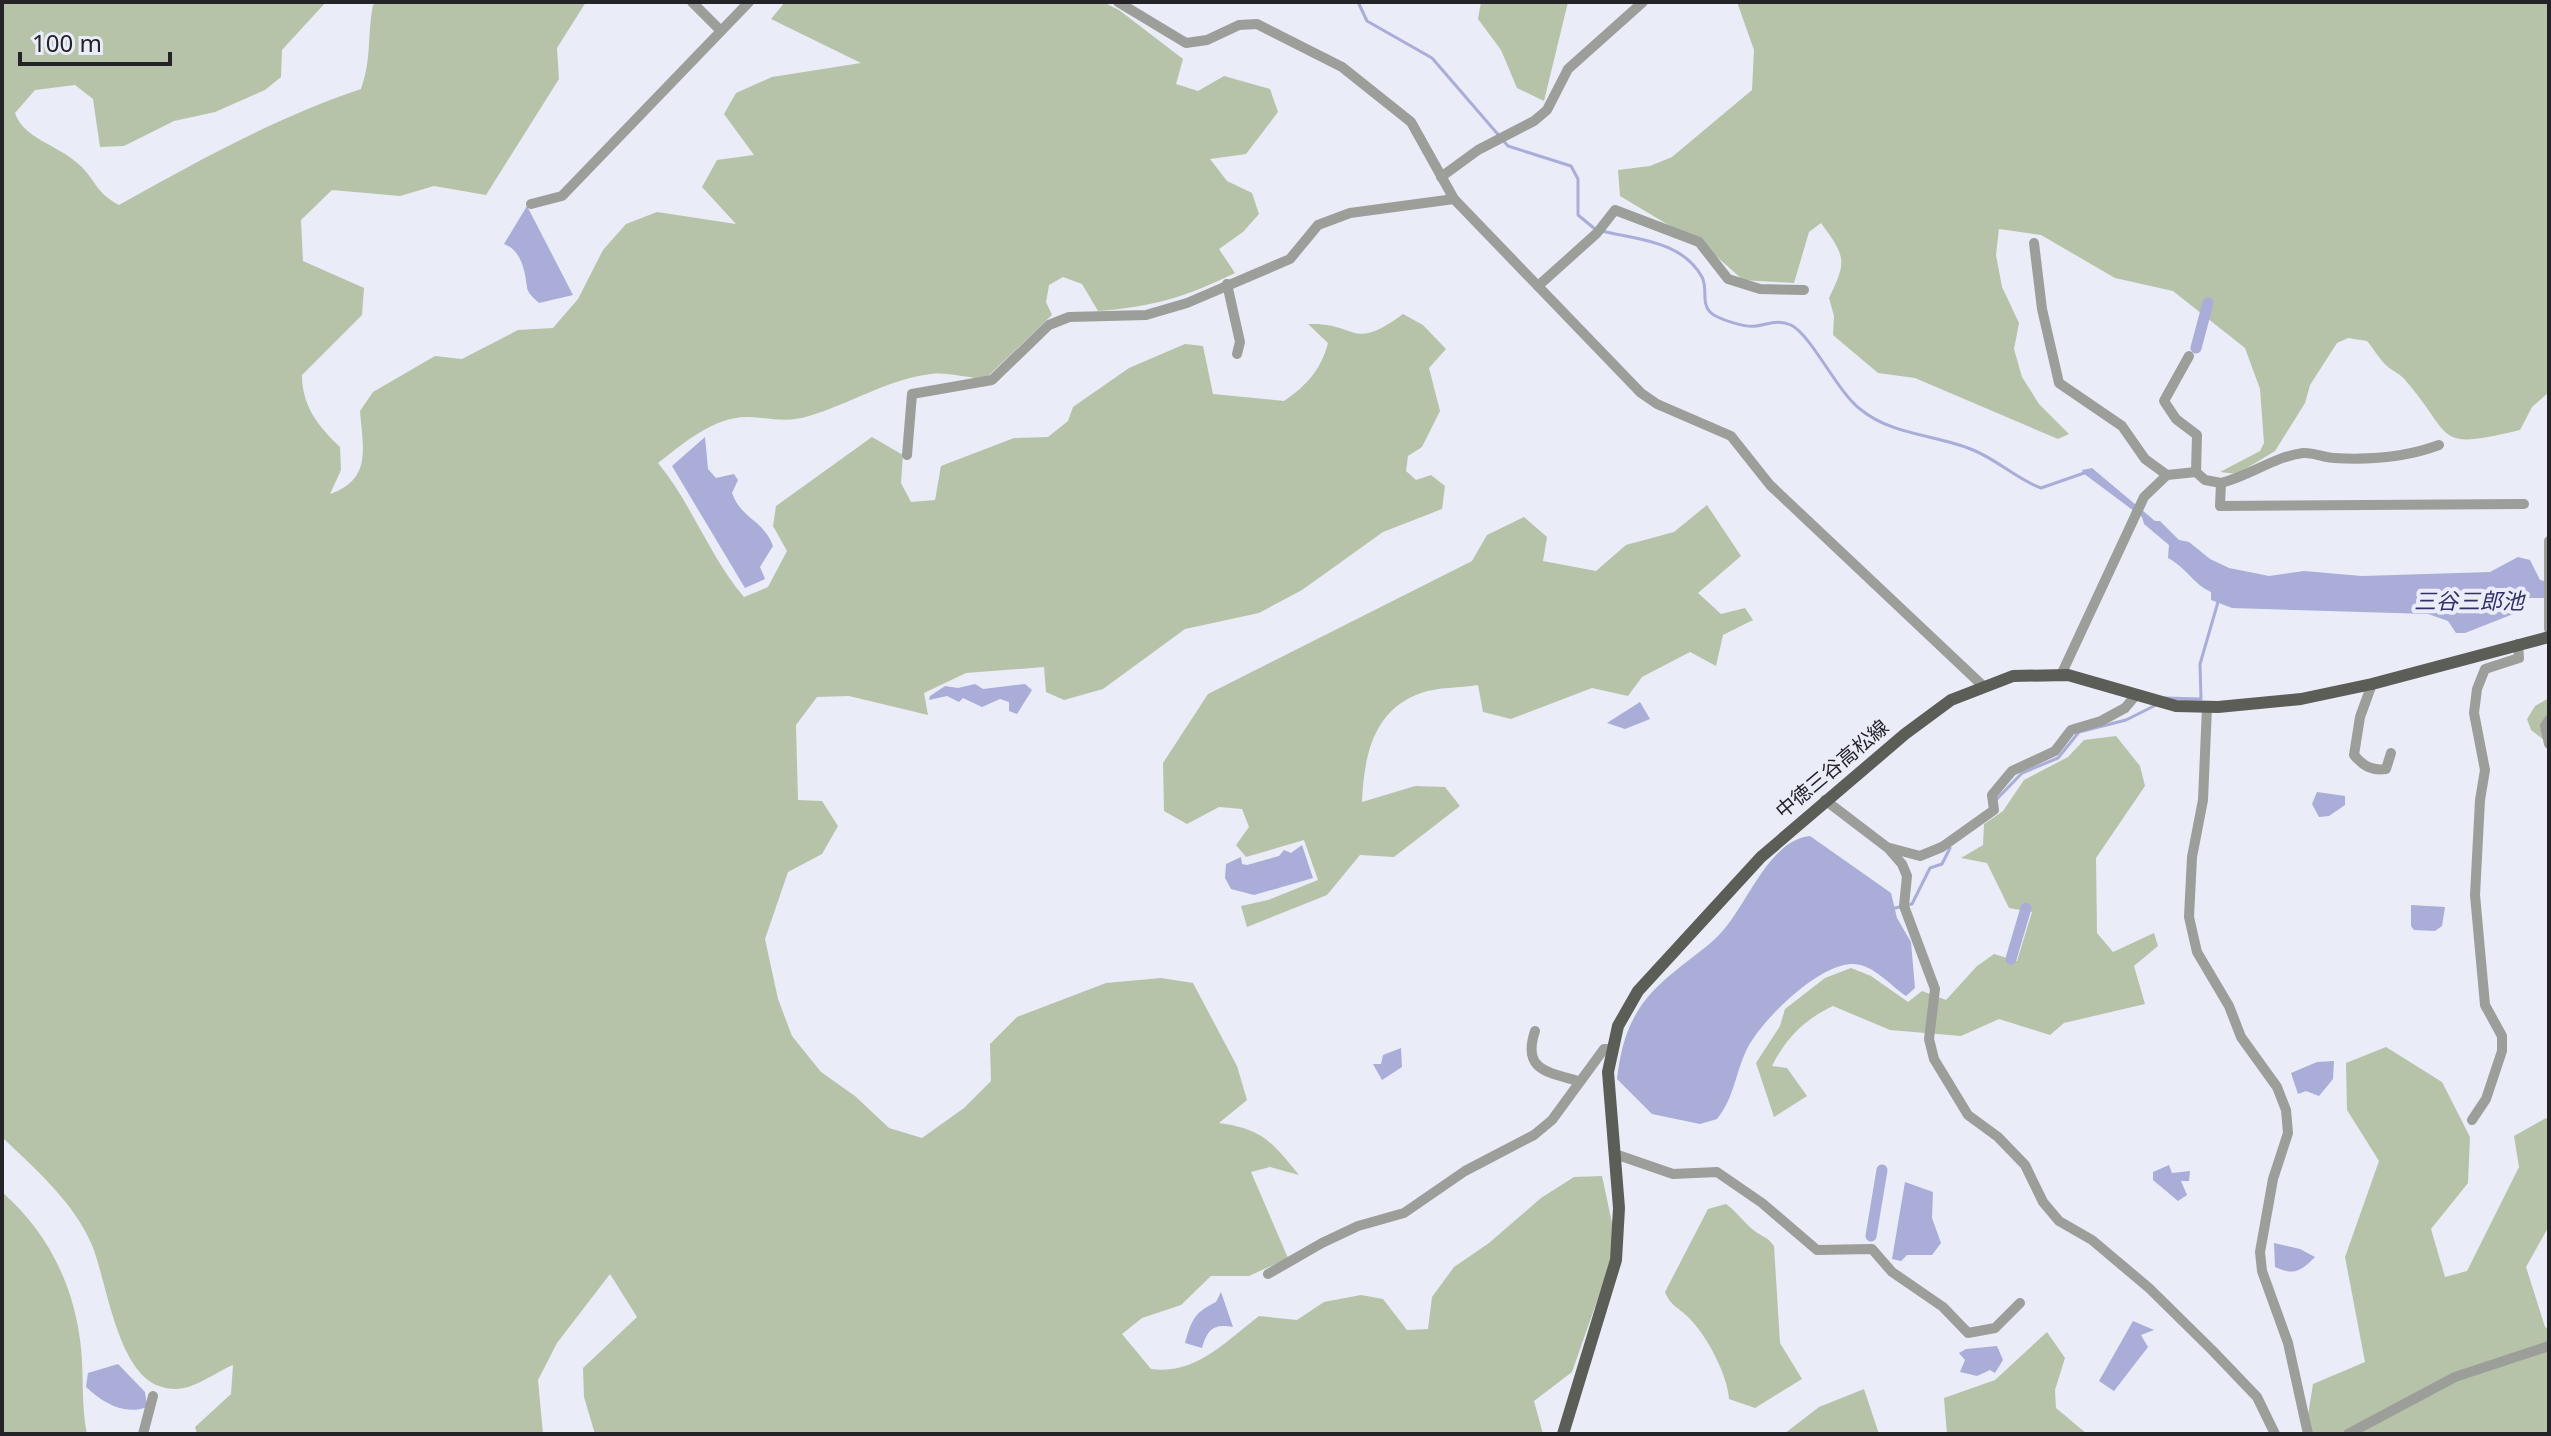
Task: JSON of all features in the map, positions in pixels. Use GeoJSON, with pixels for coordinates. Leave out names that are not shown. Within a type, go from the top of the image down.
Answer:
{"type":"FeatureCollection","features":[{"type":"Feature","properties":{"kind":"main road","name":"中徳三谷高松線"},"geometry":{"type":"LineString","coordinates":[[1563,1434],[1616,1260],[1619,1208],[1608,1095],[1611,1049],[1628,1006],[1666,958],[1761,857],[1926,717],[1982,685],[2022,675],[2061,675],[2091,680],[2176,706],[2207,707],[2301,699],[2372,684],[2549,637]]}},
{"type":"Feature","properties":{"kind":"street"},"geometry":{"type":"LineString","coordinates":[[692,2],[720,30]]}},
{"type":"Feature","properties":{"kind":"street"},"geometry":{"type":"LineString","coordinates":[[531,204],[562,196],[749,2]]}},
{"type":"Feature","properties":{"kind":"street"},"geometry":{"type":"LineString","coordinates":[[1118,2],[1186,43],[1207,40],[1239,25],[1257,24],[1332,60],[1411,122],[1431,152],[1454,199],[1641,393],[1657,404],[1731,436],[1770,485],[1982,685]]}},
{"type":"Feature","properties":{"kind":"street"},"geometry":{"type":"LineString","coordinates":[[1441,177],[1547,110],[1568,69],[1643,2]]}},
{"type":"Feature","properties":{"kind":"street"},"geometry":{"type":"LineString","coordinates":[[907,455],[912,394],[992,380],[1049,325],[1069,317],[1146,315],[1187,303],[1290,259],[1318,225],[1350,213],[1454,199]]}},
{"type":"Feature","properties":{"kind":"street"},"geometry":{"type":"LineString","coordinates":[[1538,286],[1601,229],[1615,210],[1699,242],[1728,279],[1760,289],[1804,290]]}},
{"type":"Feature","properties":{"kind":"street"},"geometry":{"type":"LineString","coordinates":[[2034,243],[2042,309],[2059,383],[2122,426],[2145,459],[2167,475],[2196,472],[2205,480],[2221,483],[2242,478],[2268,462],[2307,453],[2332,458],[2377,458],[2420,452],[2439,445]]}},
{"type":"Feature","properties":{"kind":"street"},"geometry":{"type":"LineString","coordinates":[[1227,284],[1240,342],[1237,354]]}},
{"type":"Feature","properties":{"kind":"street"},"geometry":{"type":"LineString","coordinates":[[2189,356],[2164,401],[2176,419],[2197,435],[2196,472]]}},
{"type":"Feature","properties":{"kind":"street"},"geometry":{"type":"LineString","coordinates":[[2061,675],[2141,504],[2167,475]]}},
{"type":"Feature","properties":{"kind":"street"},"geometry":{"type":"LineString","coordinates":[[2221,483],[2220,506],[2524,504]]}},
{"type":"Feature","properties":{"kind":"street"},"geometry":{"type":"LineString","coordinates":[[2549,541],[2549,629]]}},
{"type":"Feature","properties":{"kind":"street"},"geometry":{"type":"LineString","coordinates":[[2472,1120],[2486,1099],[2502,1051],[2502,1036],[2485,1005],[2475,895],[2480,800],[2485,770],[2474,713],[2480,675],[2492,664],[2519,658],[2518,644]]}},
{"type":"Feature","properties":{"kind":"street"},"geometry":{"type":"LineString","coordinates":[[2372,684],[2357,730],[2354,755],[2362,765],[2378,770],[2386,769],[2391,753]]}},
{"type":"Feature","properties":{"kind":"street"},"geometry":{"type":"LineString","coordinates":[[1888,848],[1920,856],[1942,847],[1994,810],[1992,795],[2012,771],[2055,751],[2071,730],[2101,721],[2125,708],[2136,695]]}},
{"type":"Feature","properties":{"kind":"street"},"geometry":{"type":"LineString","coordinates":[[2207,707],[2203,800],[2192,857],[2189,917],[2197,952],[2229,1006],[2241,1037],[2277,1087],[2286,1110],[2288,1133],[2273,1179],[2260,1252],[2262,1271],[2288,1343],[2308,1434]]}},
{"type":"Feature","properties":{"kind":"street"},"geometry":{"type":"LineString","coordinates":[[2549,720],[2545,735],[2549,744]]}},
{"type":"Feature","properties":{"kind":"street"},"geometry":{"type":"LineString","coordinates":[[1825,800],[1888,848],[1907,876],[1904,906],[1935,989],[1929,1039],[1934,1059],[1968,1115],[1998,1137],[2025,1165],[2043,1202],[2059,1221],[2092,1240],[2149,1288],[2257,1397],[2275,1434]]}},
{"type":"Feature","properties":{"kind":"street"},"geometry":{"type":"LineString","coordinates":[[1535,1031],[1531,1042],[1536,1065],[1541,1070],[1578,1081]]}},
{"type":"Feature","properties":{"kind":"street"},"geometry":{"type":"LineString","coordinates":[[1268,1274],[1358,1226],[1404,1213],[1465,1171],[1534,1135],[1552,1120],[1604,1049],[1611,1049]]}},
{"type":"Feature","properties":{"kind":"street"},"geometry":{"type":"LineString","coordinates":[[1615,1154],[1673,1174],[1717,1172],[1762,1203],[1817,1250],[1872,1249],[1892,1272],[1943,1307],[1968,1333],[1995,1328],[2020,1303]]}},
{"type":"Feature","properties":{"kind":"street"},"geometry":{"type":"LineString","coordinates":[[2348,1434],[2455,1377],[2549,1346]]}},
{"type":"Feature","properties":{"kind":"street"},"geometry":{"type":"LineString","coordinates":[[143,1434],[153,1396]]}},
{"type":"Feature","properties":{"kind":"green space"},"geometry":{"type":"Polygon","coordinates":[[[2,2],[326,2],[282,50],[281,77],[265,90],[215,112],[174,121],[124,146],[100,147],[93,99],[75,85],[35,90],[15,113],[19,122],[33,135],[76,162],[104,195],[119,205],[267,127],[361,89],[367,67],[373,5],[378,2],[586,2],[557,48],[559,79],[486,195],[434,186],[400,196],[332,190],[301,220],[303,261],[364,288],[362,315],[302,375],[308,406],[340,447],[341,470],[330,494],[343,488],[359,471],[363,450],[360,411],[373,392],[435,356],[462,359],[518,330],[553,328],[578,299],[603,250],[626,224],[657,212],[736,224],[702,187],[717,160],[754,155],[724,114],[736,93],[772,77],[861,63],[771,19],[785,2],[1103,2],[1119,10],[1183,59],[1176,84],[1198,91],[1224,76],[1270,89],[1278,112],[1246,154],[1210,159],[1227,181],[1252,193],[1259,214],[1243,232],[1219,249],[1235,273],[1168,300],[1098,311],[1082,284],[1063,277],[1049,285],[1046,302],[1052,315],[985,379],[931,374],[884,386],[801,418],[749,417],[724,421],[700,432],[658,463],[744,597],[768,587],[787,551],[773,526],[776,506],[872,437],[903,455],[901,483],[911,502],[935,500],[941,466],[1014,438],[1048,437],[1068,421],[1073,407],[1129,368],[1185,344],[1203,346],[1213,394],[1284,401],[1312,376],[1325,353],[1328,343],[1308,324],[1363,334],[1386,326],[1403,314],[1423,325],[1446,349],[1429,368],[1440,411],[1422,447],[1408,456],[1406,471],[1416,480],[1431,475],[1445,486],[1442,509],[1383,532],[1302,590],[1259,613],[1185,629],[1103,689],[1064,700],[1046,692],[1044,667],[966,673],[924,693],[928,715],[849,696],[817,697],[796,725],[798,800],[822,801],[838,826],[822,854],[788,872],[765,939],[778,999],[792,1036],[821,1072],[855,1096],[889,1128],[922,1138],[964,1108],[991,1081],[990,1044],[1017,1017],[1106,983],[1161,978],[1193,983],[1237,1066],[1247,1100],[1219,1123],[1257,1133],[1299,1175],[1270,1167],[1251,1172],[1288,1258],[1249,1276],[1211,1276],[1181,1305],[1142,1318],[1122,1334],[1151,1369],[1167,1370],[1196,1362],[1222,1346],[1259,1316],[1297,1320],[1324,1302],[1361,1295],[1383,1299],[1407,1330],[1428,1329],[1432,1297],[1454,1267],[1489,1243],[1541,1198],[1574,1177],[1602,1176],[1614,1232],[1609,1267],[1572,1372],[1534,1401],[1543,1434],[595,1434],[584,1397],[583,1368],[637,1317],[610,1274],[557,1343],[538,1380],[543,1434],[197,1434],[195,1427],[231,1394],[233,1365],[179,1389],[159,1386],[145,1377],[123,1345],[92,1245],[84,1229],[53,1187],[2,1137],[2,2]]]}},
{"type":"Feature","properties":{"kind":"green space"},"geometry":{"type":"Polygon","coordinates":[[[1481,2],[1568,2],[1544,101],[1517,88],[1501,50],[1478,19],[1481,2]]]}},
{"type":"Feature","properties":{"kind":"green space"},"geometry":{"type":"Polygon","coordinates":[[[1737,2],[2549,2],[2549,392],[2532,407],[2520,430],[2459,439],[2441,427],[2404,379],[2384,363],[2367,341],[2348,338],[2337,343],[2310,385],[2305,403],[2275,451],[2237,474],[2220,472],[2260,451],[2264,443],[2260,389],[2245,348],[2173,291],[2115,278],[2041,235],[1999,229],[1996,255],[2002,287],[2019,323],[2014,349],[2022,377],[2039,404],[2069,434],[2058,439],[1915,378],[1878,373],[1833,335],[1834,316],[1829,298],[1839,275],[1841,259],[1821,223],[1809,232],[1794,283],[1743,280],[1707,248],[1620,196],[1618,170],[1650,166],[1672,157],[1752,90],[1754,50],[1737,2]]]}},
{"type":"Feature","properties":{"kind":"green space"},"geometry":{"type":"Polygon","coordinates":[[[1707,505],[1741,556],[1698,593],[1721,614],[1745,608],[1753,620],[1723,635],[1716,666],[1690,652],[1642,677],[1628,696],[1592,688],[1511,719],[1483,712],[1478,685],[1428,691],[1405,701],[1392,711],[1374,737],[1365,768],[1362,802],[1415,786],[1445,787],[1460,806],[1394,857],[1360,855],[1327,895],[1247,927],[1241,906],[1268,900],[1318,880],[1304,840],[1246,857],[1236,845],[1249,827],[1242,809],[1219,807],[1187,824],[1164,811],[1163,763],[1208,694],[1472,561],[1487,535],[1524,517],[1547,537],[1543,561],[1596,571],[1626,545],[1674,532],[1707,505]]]}},
{"type":"Feature","properties":{"kind":"green space"},"geometry":{"type":"Polygon","coordinates":[[[2549,698],[2549,744],[2531,730],[2527,719],[2535,706],[2549,698]]]}},
{"type":"Feature","properties":{"kind":"green space"},"geometry":{"type":"Polygon","coordinates":[[[2116,736],[2140,766],[2145,786],[2096,858],[2097,933],[2113,952],[2154,933],[2158,946],[2134,966],[2145,1004],[2064,1023],[2050,1035],[1999,1019],[1961,1036],[1890,1030],[1833,1006],[1797,1030],[1772,1066],[1787,1068],[1807,1096],[1774,1117],[1756,1063],[1780,1026],[1785,1009],[1825,978],[1851,968],[1871,976],[1908,1002],[1922,991],[1946,1000],[1977,966],[1994,954],[2017,961],[2032,912],[2009,908],[1987,863],[1961,858],[1983,845],[1984,824],[2003,811],[2024,780],[2068,757],[2084,740],[2116,736]]]}},
{"type":"Feature","properties":{"kind":"green space"},"geometry":{"type":"Polygon","coordinates":[[[2386,1047],[2442,1082],[2470,1137],[2468,1183],[2431,1229],[2445,1277],[2467,1271],[2519,1167],[2514,1136],[2546,1118],[2549,1121],[2549,1226],[2526,1267],[2545,1327],[2549,1329],[2549,1434],[2305,1434],[2313,1384],[2365,1362],[2345,1257],[2379,1161],[2347,1110],[2346,1063],[2386,1047]]]}},
{"type":"Feature","properties":{"kind":"green space"},"geometry":{"type":"Polygon","coordinates":[[[2,1192],[46,1243],[73,1304],[81,1348],[87,1434],[2,1434],[2,1192]]]}},
{"type":"Feature","properties":{"kind":"green space"},"geometry":{"type":"Polygon","coordinates":[[[1726,1204],[1774,1246],[1780,1343],[1802,1379],[1755,1408],[1729,1399],[1725,1379],[1710,1346],[1697,1326],[1665,1292],[1708,1209],[1726,1204]]]}},
{"type":"Feature","properties":{"kind":"green space"},"geometry":{"type":"Polygon","coordinates":[[[2047,1332],[2065,1358],[2055,1390],[2056,1408],[2087,1434],[1947,1434],[1944,1398],[1995,1380],[2047,1332]]]}},
{"type":"Feature","properties":{"kind":"green space"},"geometry":{"type":"Polygon","coordinates":[[[1864,1389],[1879,1434],[1784,1434],[1819,1407],[1864,1389]]]}},
{"type":"Feature","properties":{"kind":"water"},"geometry":{"type":"Polygon","coordinates":[[[527,206],[573,295],[539,303],[528,291],[519,257],[504,244],[527,206]]]}},
{"type":"Feature","properties":{"kind":"water"},"geometry":{"type":"Polygon","coordinates":[[[705,437],[708,469],[716,478],[734,474],[738,480],[732,493],[736,502],[764,530],[773,546],[760,567],[765,579],[745,588],[672,466],[705,437]]]}},
{"type":"Feature","properties":{"kind":"water","name":"三谷三郎池"},"geometry":{"type":"Polygon","coordinates":[[[2092,468],[2155,521],[2160,521],[2179,540],[2189,542],[2210,559],[2229,568],[2269,576],[2304,571],[2362,576],[2490,572],[2518,557],[2530,560],[2540,580],[2549,582],[2549,598],[2520,598],[2521,611],[2465,633],[2456,633],[2448,621],[2428,614],[2232,608],[2211,600],[2211,592],[2168,558],[2169,545],[2144,524],[2142,517],[2083,473],[2082,470],[2092,468]]]}},
{"type":"Feature","properties":{"kind":"water"},"geometry":{"type":"Polygon","coordinates":[[[975,684],[983,689],[1025,684],[1032,690],[1017,714],[1009,711],[1009,702],[1000,699],[982,707],[963,698],[959,702],[947,696],[929,700],[945,686],[958,688],[975,684]]]}},
{"type":"Feature","properties":{"kind":"water"},"geometry":{"type":"Polygon","coordinates":[[[1640,702],[1650,719],[1625,729],[1607,723],[1640,702]]]}},
{"type":"Feature","properties":{"kind":"water"},"geometry":{"type":"Polygon","coordinates":[[[2317,792],[2345,796],[2345,805],[2329,816],[2319,817],[2312,804],[2317,792]]]}},
{"type":"Feature","properties":{"kind":"water"},"geometry":{"type":"Polygon","coordinates":[[[1810,836],[1891,893],[1897,918],[1911,942],[1915,988],[1906,996],[1861,965],[1840,966],[1825,973],[1792,996],[1753,1039],[1727,1103],[1717,1119],[1700,1124],[1652,1114],[1617,1079],[1624,1043],[1634,1017],[1656,988],[1727,926],[1781,850],[1795,840],[1810,836]]]}},
{"type":"Feature","properties":{"kind":"water"},"geometry":{"type":"Polygon","coordinates":[[[1302,845],[1313,878],[1254,895],[1231,889],[1225,878],[1226,864],[1241,857],[1242,864],[1247,865],[1279,856],[1284,850],[1291,853],[1302,845]]]}},
{"type":"Feature","properties":{"kind":"water"},"geometry":{"type":"Polygon","coordinates":[[[2411,905],[2445,907],[2442,926],[2435,931],[2414,930],[2411,926],[2411,905]]]}},
{"type":"Feature","properties":{"kind":"water"},"geometry":{"type":"Polygon","coordinates":[[[1401,1048],[1402,1067],[1382,1080],[1373,1064],[1381,1064],[1383,1055],[1401,1048]]]}},
{"type":"Feature","properties":{"kind":"water"},"geometry":{"type":"Polygon","coordinates":[[[2334,1061],[2333,1079],[2319,1096],[2306,1091],[2298,1094],[2291,1073],[2317,1062],[2334,1061]]]}},
{"type":"Feature","properties":{"kind":"water"},"geometry":{"type":"Polygon","coordinates":[[[2169,1165],[2172,1173],[2190,1171],[2189,1181],[2181,1181],[2187,1195],[2178,1201],[2153,1180],[2153,1172],[2169,1165]]]}},
{"type":"Feature","properties":{"kind":"water"},"geometry":{"type":"Polygon","coordinates":[[[1905,1182],[1933,1192],[1932,1218],[1941,1243],[1932,1255],[1907,1255],[1901,1261],[1892,1259],[1905,1182]]]}},
{"type":"Feature","properties":{"kind":"water"},"geometry":{"type":"Polygon","coordinates":[[[2274,1243],[2300,1249],[2315,1257],[2297,1271],[2282,1270],[2275,1267],[2274,1243]]]}},
{"type":"Feature","properties":{"kind":"water"},"geometry":{"type":"Polygon","coordinates":[[[1221,1292],[1233,1327],[1212,1329],[1202,1348],[1185,1343],[1195,1318],[1216,1302],[1221,1292]]]}},
{"type":"Feature","properties":{"kind":"water"},"geometry":{"type":"Polygon","coordinates":[[[2133,1321],[2154,1330],[2141,1335],[2148,1347],[2114,1391],[2099,1381],[2133,1321]]]}},
{"type":"Feature","properties":{"kind":"water"},"geometry":{"type":"Polygon","coordinates":[[[1997,1346],[2003,1360],[1995,1373],[1990,1370],[1977,1376],[1960,1372],[1965,1360],[1959,1353],[1966,1349],[1997,1346]]]}},
{"type":"Feature","properties":{"kind":"water"},"geometry":{"type":"Polygon","coordinates":[[[118,1364],[145,1392],[147,1407],[122,1409],[99,1398],[86,1387],[88,1373],[118,1364]]]}},
{"type":"Feature","properties":{"kind":"waterway"},"geometry":{"type":"LineString","coordinates":[[1358,2],[1367,21],[1432,58],[1508,146],[1571,166],[1578,179],[1578,215],[1595,229]]}},
{"type":"Feature","properties":{"kind":"waterway"},"geometry":{"type":"LineString","coordinates":[[1602,231],[1658,244],[1683,256],[1702,277],[1707,308],[1719,317],[1751,326],[1778,322],[1791,325],[1807,340],[1851,400],[1886,425],[1973,450],[2041,488],[2087,472]]}},
{"type":"Feature","properties":{"kind":"waterway"},"geometry":{"type":"LineString","coordinates":[[2196,348],[2208,303]]}},
{"type":"Feature","properties":{"kind":"waterway"},"geometry":{"type":"LineString","coordinates":[[2165,698],[2201,699],[2200,664],[2218,602]]}},
{"type":"Feature","properties":{"kind":"waterway"},"geometry":{"type":"LineString","coordinates":[[1996,800],[2022,773],[2058,758],[2079,732],[2126,720],[2156,705]]}},
{"type":"Feature","properties":{"kind":"waterway"},"geometry":{"type":"LineString","coordinates":[[1895,908],[1912,904],[1930,868],[1942,864],[1950,848]]}},
{"type":"Feature","properties":{"kind":"waterway"},"geometry":{"type":"LineString","coordinates":[[2011,959],[2026,908]]}},
{"type":"Feature","properties":{"kind":"waterway"},"geometry":{"type":"LineString","coordinates":[[1871,1236],[1882,1170]]}}]}
